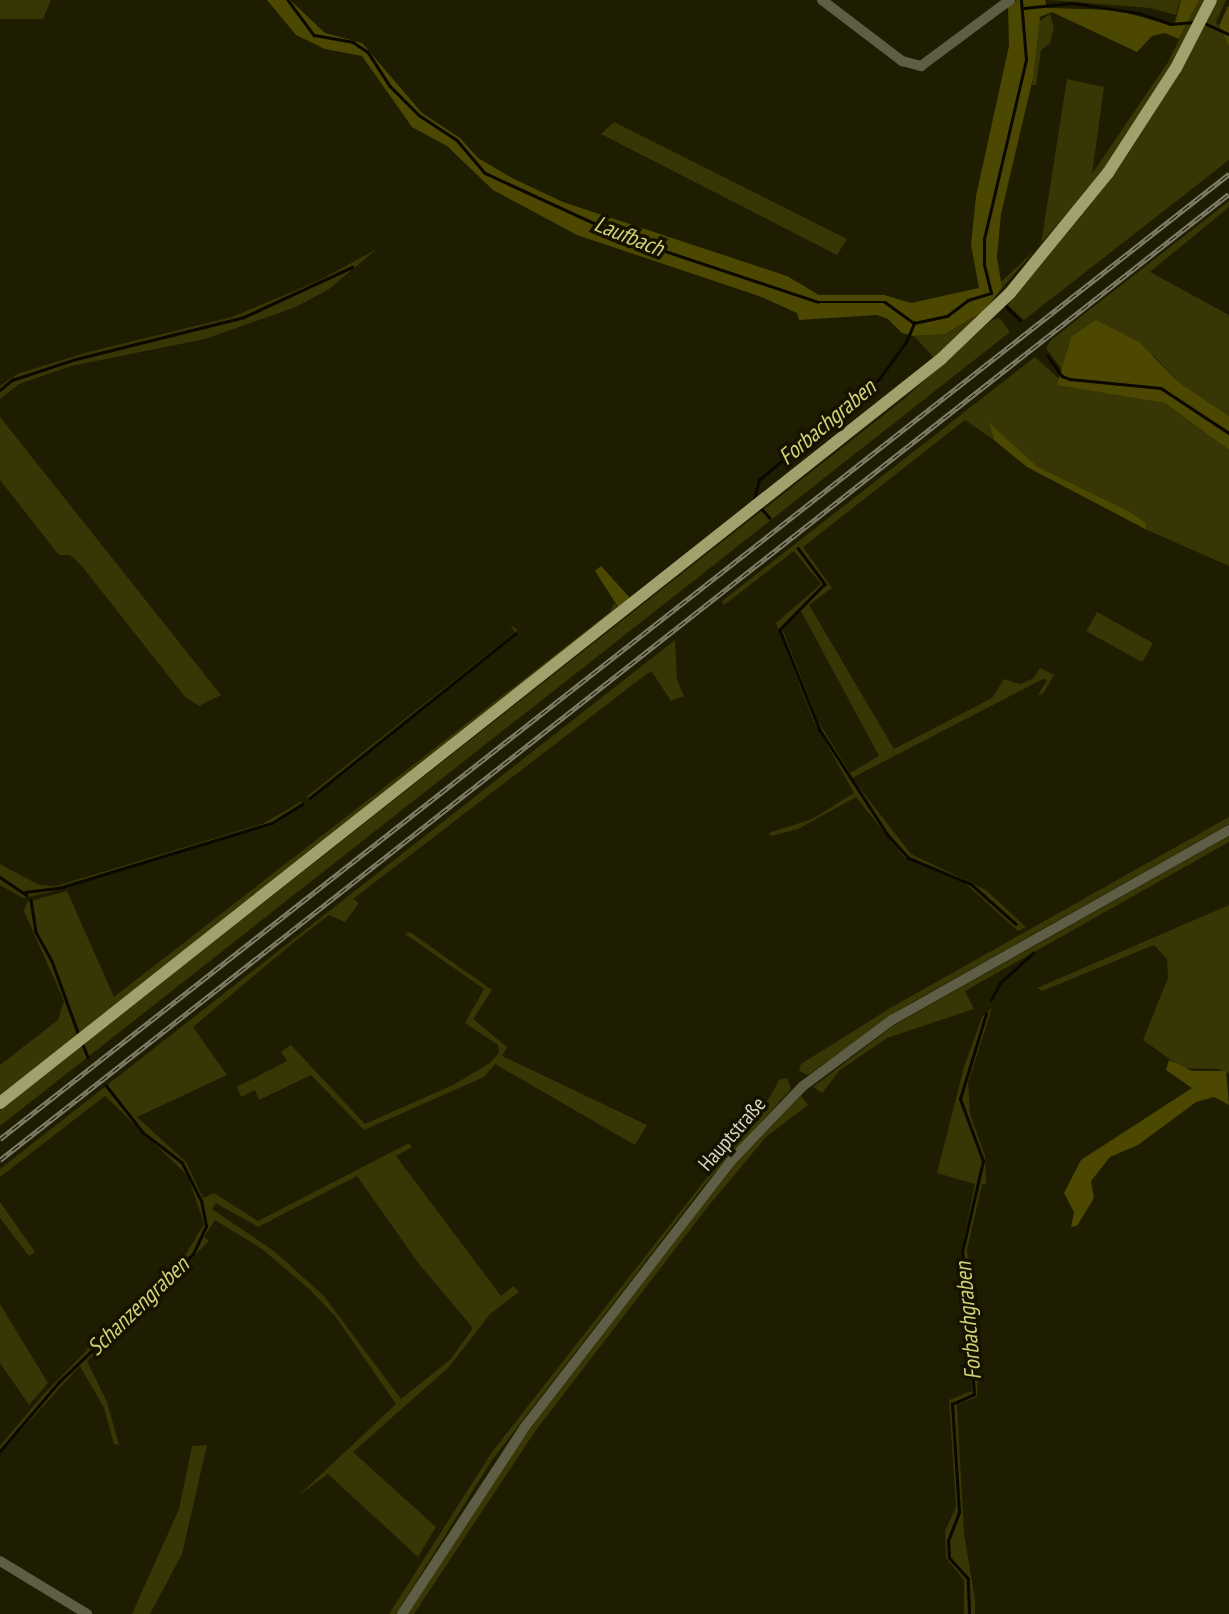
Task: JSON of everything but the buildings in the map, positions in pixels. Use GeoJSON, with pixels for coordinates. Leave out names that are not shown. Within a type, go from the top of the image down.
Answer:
{"type":"FeatureCollection","features":[{"type":"Feature","properties":{"kind":"main road"},"geometry":{"type":"LineString","coordinates":[[0,1103],[882,409],[992,311],[1010,293],[1108,173],[1197,29],[1211,0]]}},
{"type":"Feature","properties":{"kind":"street"},"geometry":{"type":"LineString","coordinates":[[822,0],[902,61],[921,66],[1010,0]]}},
{"type":"Feature","properties":{"kind":"street","name":"Hauptstraße"},"geometry":{"type":"LineString","coordinates":[[402,1614],[524,1428],[730,1162],[803,1086],[892,1020],[1229,830]]}},
{"type":"Feature","properties":{"kind":"street"},"geometry":{"type":"LineString","coordinates":[[0,1561],[88,1614]]}},
{"type":"Feature","properties":{"kind":"shaded area"},"geometry":{"type":"Polygon","coordinates":[[[0,0],[51,0],[43,19],[0,19],[0,0]]]}},
{"type":"Feature","properties":{"kind":"shaded area"},"geometry":{"type":"Polygon","coordinates":[[[267,0],[290,0],[325,33],[362,43],[422,113],[460,138],[478,158],[514,179],[563,202],[787,276],[819,295],[884,295],[911,303],[979,288],[971,245],[976,196],[1009,46],[1008,6],[1017,0],[1045,0],[1047,8],[1116,10],[1174,26],[1181,0],[1199,0],[1179,39],[1165,33],[1152,36],[1137,52],[1052,12],[1040,17],[1033,78],[1001,214],[997,257],[1002,288],[984,311],[945,334],[914,336],[902,333],[888,319],[877,315],[799,320],[797,313],[759,296],[577,235],[493,190],[447,146],[412,127],[362,56],[325,49],[296,35],[267,0]]]}},
{"type":"Feature","properties":{"kind":"shaded area"},"geometry":{"type":"Polygon","coordinates":[[[1049,0],[1180,0],[1176,15],[1150,8],[1049,0]]]}},
{"type":"Feature","properties":{"kind":"shaded area"},"geometry":{"type":"Polygon","coordinates":[[[1199,0],[1205,0],[1177,55],[1105,170],[1041,243],[1067,79],[1104,87],[1092,174],[1168,62],[1199,0]]]}},
{"type":"Feature","properties":{"kind":"shaded area"},"geometry":{"type":"Polygon","coordinates":[[[1217,0],[1226,0],[1216,22],[1229,46],[1229,160],[1024,320],[1008,305],[1012,298],[1119,168],[1177,77],[1217,0]]]}},
{"type":"Feature","properties":{"kind":"shaded area"},"geometry":{"type":"Polygon","coordinates":[[[1229,7],[1229,46],[1219,26],[1229,7]]]}},
{"type":"Feature","properties":{"kind":"shaded area"},"geometry":{"type":"Polygon","coordinates":[[[1050,14],[1054,27],[1050,43],[1041,50],[1036,85],[1032,85],[1037,23],[1050,14]]]}},
{"type":"Feature","properties":{"kind":"shaded area"},"geometry":{"type":"Polygon","coordinates":[[[614,122],[847,239],[837,255],[601,134],[614,122]]]}},
{"type":"Feature","properties":{"kind":"shaded area"},"geometry":{"type":"Polygon","coordinates":[[[1229,201],[1229,207],[1150,272],[1229,315],[1229,416],[1177,381],[1154,356],[1068,345],[1063,371],[1046,348],[1051,340],[1229,201]]]}},
{"type":"Feature","properties":{"kind":"shaded area"},"geometry":{"type":"Polygon","coordinates":[[[1038,247],[1002,288],[1001,282],[1038,247]]]}},
{"type":"Feature","properties":{"kind":"shaded area"},"geometry":{"type":"Polygon","coordinates":[[[377,249],[329,289],[296,307],[205,339],[71,366],[19,384],[0,399],[0,386],[17,374],[88,352],[232,317],[318,281],[377,249]]]}},
{"type":"Feature","properties":{"kind":"shaded area"},"geometry":{"type":"Polygon","coordinates":[[[984,311],[934,358],[914,336],[945,334],[984,311]]]}},
{"type":"Feature","properties":{"kind":"shaded area"},"geometry":{"type":"Polygon","coordinates":[[[1000,318],[1010,332],[0,1126],[0,1110],[904,399],[992,320],[1000,318]]]}},
{"type":"Feature","properties":{"kind":"shaded area"},"geometry":{"type":"Polygon","coordinates":[[[1096,320],[1139,342],[1177,381],[1229,416],[1229,450],[1165,403],[1057,385],[1071,337],[1096,320]]]}},
{"type":"Feature","properties":{"kind":"shaded area"},"geometry":{"type":"Polygon","coordinates":[[[1035,357],[1059,379],[1057,384],[1165,403],[1229,450],[1229,566],[1147,530],[1146,523],[1130,512],[1038,467],[989,424],[994,440],[965,420],[803,547],[832,588],[809,605],[894,749],[992,698],[1004,679],[1020,684],[1034,678],[1040,668],[1054,675],[1043,694],[1038,695],[1047,680],[1043,679],[852,778],[911,854],[986,890],[1026,927],[1018,931],[966,884],[904,857],[856,797],[798,829],[771,836],[769,833],[812,819],[854,793],[813,720],[776,623],[821,584],[794,551],[724,605],[722,601],[1035,357]],[[801,611],[782,628],[818,721],[850,773],[879,756],[801,611]]]}},
{"type":"Feature","properties":{"kind":"shaded area"},"geometry":{"type":"Polygon","coordinates":[[[0,417],[221,695],[199,706],[185,697],[81,565],[70,555],[59,555],[0,480],[0,417]]]}},
{"type":"Feature","properties":{"kind":"shaded area"},"geometry":{"type":"Polygon","coordinates":[[[989,423],[1038,467],[1130,512],[1146,523],[1147,530],[1027,467],[994,440],[989,423]]]}},
{"type":"Feature","properties":{"kind":"shaded area"},"geometry":{"type":"Polygon","coordinates":[[[601,566],[630,598],[618,607],[595,571],[601,566]]]}},
{"type":"Feature","properties":{"kind":"shaded area"},"geometry":{"type":"Polygon","coordinates":[[[614,603],[620,610],[0,1097],[0,1065],[58,1020],[64,1001],[24,911],[27,902],[67,891],[114,997],[610,612],[614,603]]]}},
{"type":"Feature","properties":{"kind":"shaded area"},"geometry":{"type":"Polygon","coordinates":[[[1097,612],[1153,643],[1142,662],[1086,631],[1097,612]]]}},
{"type":"Feature","properties":{"kind":"shaded area"},"geometry":{"type":"Polygon","coordinates":[[[510,625],[517,629],[515,636],[313,798],[306,797],[515,632],[510,625]]]}},
{"type":"Feature","properties":{"kind":"shaded area"},"geometry":{"type":"Polygon","coordinates":[[[675,640],[677,680],[684,696],[671,701],[652,672],[648,673],[353,899],[359,903],[345,922],[329,915],[193,1027],[227,1075],[137,1117],[186,1162],[203,1198],[214,1193],[258,1221],[409,1143],[412,1147],[396,1156],[501,1296],[513,1286],[519,1292],[490,1314],[448,1368],[353,1452],[436,1527],[418,1557],[328,1474],[298,1496],[396,1404],[335,1316],[309,1289],[262,1249],[215,1220],[204,1237],[209,1241],[87,1361],[107,1402],[119,1445],[114,1444],[104,1408],[80,1366],[0,1453],[0,1446],[42,1396],[87,1350],[90,1339],[103,1336],[183,1259],[204,1224],[188,1176],[105,1096],[0,1177],[0,1169],[675,640]],[[357,1176],[258,1227],[216,1203],[212,1209],[274,1251],[324,1296],[401,1399],[450,1360],[473,1328],[419,1264],[357,1176]]]}},
{"type":"Feature","properties":{"kind":"shaded area"},"geometry":{"type":"Polygon","coordinates":[[[302,801],[303,806],[275,824],[54,891],[23,898],[0,885],[0,864],[39,885],[56,886],[262,824],[302,801]]]}},
{"type":"Feature","properties":{"kind":"shaded area"},"geometry":{"type":"Polygon","coordinates":[[[1229,817],[1229,824],[909,1004],[808,1075],[799,1071],[801,1064],[892,1007],[1229,817]]]}},
{"type":"Feature","properties":{"kind":"shaded area"},"geometry":{"type":"Polygon","coordinates":[[[1229,836],[1229,842],[965,991],[974,1009],[887,1038],[840,1070],[822,1093],[813,1087],[893,1026],[1229,836]]]}},
{"type":"Feature","properties":{"kind":"shaded area"},"geometry":{"type":"Polygon","coordinates":[[[1229,905],[1229,1074],[1219,1069],[1182,1068],[1143,1040],[1168,978],[1167,959],[1154,945],[1042,991],[1037,988],[1229,905]]]}},
{"type":"Feature","properties":{"kind":"shaded area"},"geometry":{"type":"Polygon","coordinates":[[[410,932],[492,990],[473,1019],[507,1047],[502,1056],[647,1125],[635,1145],[495,1064],[484,1077],[364,1130],[311,1075],[259,1100],[255,1090],[241,1097],[237,1087],[287,1061],[281,1052],[291,1045],[365,1124],[455,1084],[490,1063],[499,1053],[498,1045],[465,1023],[484,989],[405,934],[410,932]]]}},
{"type":"Feature","properties":{"kind":"shaded area"},"geometry":{"type":"Polygon","coordinates":[[[992,1008],[968,1083],[970,1114],[985,1156],[986,1184],[982,1184],[967,1250],[979,1359],[977,1397],[957,1404],[964,1533],[975,1600],[975,1614],[964,1614],[964,1580],[946,1558],[945,1531],[956,1507],[949,1400],[972,1391],[961,1253],[975,1184],[937,1173],[964,1067],[982,1017],[992,1008]]]}},
{"type":"Feature","properties":{"kind":"shaded area"},"geometry":{"type":"Polygon","coordinates":[[[1169,1060],[1192,1071],[1226,1071],[1229,1105],[1214,1097],[1196,1102],[1138,1145],[1110,1157],[1091,1181],[1094,1198],[1077,1226],[1071,1227],[1074,1212],[1064,1193],[1081,1160],[1192,1088],[1166,1070],[1169,1060]]]}},
{"type":"Feature","properties":{"kind":"shaded area"},"geometry":{"type":"Polygon","coordinates":[[[787,1078],[791,1089],[705,1184],[492,1460],[396,1614],[389,1614],[492,1452],[770,1097],[779,1080],[787,1078]]]}},
{"type":"Feature","properties":{"kind":"shaded area"},"geometry":{"type":"Polygon","coordinates":[[[801,1096],[808,1105],[766,1137],[706,1209],[536,1430],[414,1614],[407,1614],[503,1464],[736,1163],[801,1096]]]}},
{"type":"Feature","properties":{"kind":"shaded area"},"geometry":{"type":"Polygon","coordinates":[[[0,1202],[35,1252],[29,1256],[0,1218],[0,1202]]]}},
{"type":"Feature","properties":{"kind":"shaded area"},"geometry":{"type":"Polygon","coordinates":[[[0,1304],[48,1383],[29,1405],[0,1363],[0,1304]]]}},
{"type":"Feature","properties":{"kind":"shaded area"},"geometry":{"type":"Polygon","coordinates":[[[207,1445],[182,1554],[150,1614],[132,1614],[179,1509],[192,1446],[207,1445]]]}},
{"type":"Feature","properties":{"kind":"waterway","name":"Laufbach"},"geometry":{"type":"LineString","coordinates":[[288,0],[314,35],[353,42],[368,52],[390,86],[419,115],[457,140],[485,173],[626,238],[818,302],[885,302],[914,323],[947,316],[968,300],[991,293]]}},
{"type":"Feature","properties":{"kind":"waterway"},"geometry":{"type":"LineString","coordinates":[[991,293],[984,264],[984,239],[1026,60],[1021,0]]}},
{"type":"Feature","properties":{"kind":"waterway"},"geometry":{"type":"LineString","coordinates":[[1024,8],[1072,3],[1139,13],[1171,24],[1194,22]]}},
{"type":"Feature","properties":{"kind":"waterway"},"geometry":{"type":"LineString","coordinates":[[1204,23],[1229,34]]}},
{"type":"Feature","properties":{"kind":"waterway"},"geometry":{"type":"LineString","coordinates":[[0,390],[12,380],[76,359],[244,317],[352,267]]}},
{"type":"Feature","properties":{"kind":"waterway","name":"Laufbach"},"geometry":{"type":"LineString","coordinates":[[1004,304],[1020,320]]}},
{"type":"Feature","properties":{"kind":"waterway","name":"Forbachgraben"},"geometry":{"type":"LineString","coordinates":[[754,500],[759,480],[879,379],[906,342],[914,323]]}},
{"type":"Feature","properties":{"kind":"waterway","name":"Laufbach"},"geometry":{"type":"LineString","coordinates":[[1048,356],[1062,376],[1070,379],[1161,388],[1229,433]]}},
{"type":"Feature","properties":{"kind":"waterway","name":"Forbachgraben"},"geometry":{"type":"LineString","coordinates":[[761,508],[770,518]]}},
{"type":"Feature","properties":{"kind":"waterway","name":"Forbachgraben"},"geometry":{"type":"LineString","coordinates":[[798,548],[825,584],[780,630],[820,730],[888,835],[909,858],[971,884],[1016,924]]}},
{"type":"Feature","properties":{"kind":"waterway"},"geometry":{"type":"LineString","coordinates":[[310,798],[515,634]]}},
{"type":"Feature","properties":{"kind":"waterway"},"geometry":{"type":"LineString","coordinates":[[25,892],[59,888],[272,823],[302,804]]}},
{"type":"Feature","properties":{"kind":"waterway","name":"Schanzengraben"},"geometry":{"type":"LineString","coordinates":[[0,877],[27,895]]}},
{"type":"Feature","properties":{"kind":"waterway","name":"Schanzengraben"},"geometry":{"type":"LineString","coordinates":[[31,900],[36,932],[52,961],[79,1035]]}},
{"type":"Feature","properties":{"kind":"waterway","name":"Forbachgraben"},"geometry":{"type":"LineString","coordinates":[[991,1000],[1000,983],[1033,953]]}},
{"type":"Feature","properties":{"kind":"waterway","name":"Forbachgraben"},"geometry":{"type":"LineString","coordinates":[[969,1614],[968,1579],[949,1558],[948,1541],[959,1512],[952,1404],[974,1394],[962,1252],[983,1161],[960,1099],[986,1014]]}},
{"type":"Feature","properties":{"kind":"waterway","name":"Schanzengraben"},"geometry":{"type":"LineString","coordinates":[[83,1045],[88,1057]]}},
{"type":"Feature","properties":{"kind":"waterway","name":"Schanzengraben"},"geometry":{"type":"LineString","coordinates":[[0,1451],[58,1383],[193,1254],[206,1226],[201,1201],[182,1163],[143,1133],[106,1086]]}},
{"type":"Feature","properties":{"kind":"railway"},"geometry":{"type":"LineString","coordinates":[[0,1139],[1229,174]]}},
{"type":"Feature","properties":{"kind":"railway"},"geometry":{"type":"LineString","coordinates":[[0,1160],[1229,194]]}}]}
